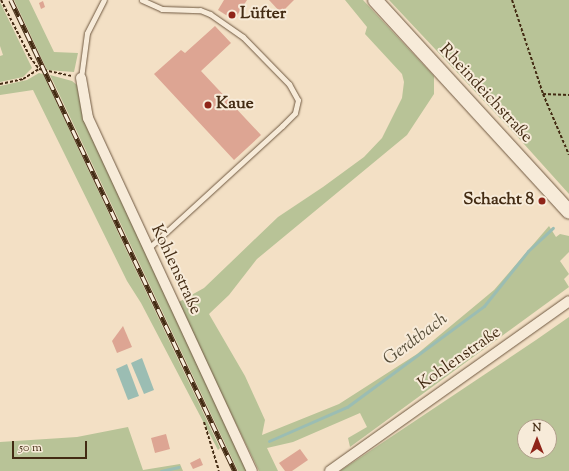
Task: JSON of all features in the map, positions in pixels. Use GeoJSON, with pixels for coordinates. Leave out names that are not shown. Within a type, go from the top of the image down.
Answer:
{"type":"FeatureCollection","features":[{"type":"Feature","properties":{"kind":"main road","name":"Rheindeichstraße"},"geometry":{"type":"LineString","coordinates":[[375,0],[569,212]]}},
{"type":"Feature","properties":{"kind":"street","name":"Kohlenstraße"},"geometry":{"type":"LineString","coordinates":[[81,78],[88,118],[147,249],[252,471]]}},
{"type":"Feature","properties":{"kind":"street","name":"Kohlenstraße"},"geometry":{"type":"LineString","coordinates":[[330,471],[569,301]]}},
{"type":"Feature","properties":{"kind":"lane"},"geometry":{"type":"LineString","coordinates":[[81,78],[87,33],[104,0]]}},
{"type":"Feature","properties":{"kind":"lane"},"geometry":{"type":"LineString","coordinates":[[142,0],[162,9],[200,10],[210,14],[243,37],[289,84],[298,100],[295,113],[282,126],[147,249]]}},
{"type":"Feature","properties":{"kind":"path"},"geometry":{"type":"LineString","coordinates":[[1,0],[30,57],[39,69],[81,78]]}},
{"type":"Feature","properties":{"kind":"path"},"geometry":{"type":"LineString","coordinates":[[512,0],[543,94],[569,155]]}},
{"type":"Feature","properties":{"kind":"path"},"geometry":{"type":"LineString","coordinates":[[0,84],[23,78],[39,69]]}},
{"type":"Feature","properties":{"kind":"path"},"geometry":{"type":"LineString","coordinates":[[543,94],[569,95]]}},
{"type":"Feature","properties":{"kind":"path"},"geometry":{"type":"LineString","coordinates":[[204,422],[219,471]]}},
{"type":"Feature","properties":{"kind":"green space"},"geometry":{"type":"Polygon","coordinates":[[[14,0],[29,0],[54,52],[78,53],[74,72],[47,70],[14,0]]]}},
{"type":"Feature","properties":{"kind":"green space"},"geometry":{"type":"Polygon","coordinates":[[[345,0],[363,0],[434,76],[434,94],[407,135],[257,259],[229,295],[209,314],[245,376],[265,420],[262,435],[339,404],[417,354],[494,290],[549,226],[556,237],[560,234],[569,236],[569,252],[560,261],[569,274],[564,279],[569,287],[350,447],[348,438],[367,427],[360,413],[293,442],[267,448],[278,471],[259,471],[177,303],[204,288],[278,217],[364,157],[382,138],[402,98],[404,82],[402,74],[365,34],[367,27],[345,0]]]}},
{"type":"Feature","properties":{"kind":"green space"},"geometry":{"type":"Polygon","coordinates":[[[389,0],[569,0],[569,194],[515,134],[389,0]]]}},
{"type":"Feature","properties":{"kind":"green space"},"geometry":{"type":"Polygon","coordinates":[[[0,2],[32,68],[23,77],[0,82],[0,56],[3,55],[0,46],[0,2]]]}},
{"type":"Feature","properties":{"kind":"green space"},"geometry":{"type":"Polygon","coordinates":[[[39,73],[43,74],[220,448],[218,450],[141,303],[127,281],[33,90],[0,95],[0,86],[27,80],[39,73]]]}},
{"type":"Feature","properties":{"kind":"green space"},"geometry":{"type":"Polygon","coordinates":[[[50,75],[72,81],[77,85],[83,119],[247,471],[238,471],[50,75]]]}},
{"type":"Feature","properties":{"kind":"green space"},"geometry":{"type":"Polygon","coordinates":[[[569,317],[569,471],[340,471],[536,340],[569,317]]]}},
{"type":"Feature","properties":{"kind":"green space"},"geometry":{"type":"Polygon","coordinates":[[[128,427],[143,470],[180,464],[183,471],[0,471],[0,442],[77,437],[128,427]]]}},
{"type":"Feature","properties":{"kind":"water"},"geometry":{"type":"Polygon","coordinates":[[[142,358],[154,390],[144,394],[131,363],[142,358]]]}},
{"type":"Feature","properties":{"kind":"water"},"geometry":{"type":"Polygon","coordinates":[[[127,364],[139,396],[128,400],[116,369],[127,364]]]}},
{"type":"Feature","properties":{"kind":"building","name":"Lüfter"},"geometry":{"type":"Polygon","coordinates":[[[224,0],[247,0],[234,20],[218,10],[224,0]]]}},
{"type":"Feature","properties":{"kind":"building","name":"Lüfter"},"geometry":{"type":"Polygon","coordinates":[[[269,0],[294,0],[281,13],[269,0]]]}},
{"type":"Feature","properties":{"kind":"building"},"geometry":{"type":"Polygon","coordinates":[[[43,1],[45,7],[41,9],[39,3],[43,1]]]}},
{"type":"Feature","properties":{"kind":"building","name":"Kaue"},"geometry":{"type":"Polygon","coordinates":[[[215,26],[231,43],[201,71],[261,135],[234,160],[154,74],[181,50],[185,53],[215,26]]]}},
{"type":"Feature","properties":{"kind":"building"},"geometry":{"type":"Polygon","coordinates":[[[123,326],[132,347],[117,353],[112,341],[123,326]]]}},
{"type":"Feature","properties":{"kind":"building"},"geometry":{"type":"Polygon","coordinates":[[[166,434],[170,449],[155,453],[151,438],[166,434]]]}},
{"type":"Feature","properties":{"kind":"building"},"geometry":{"type":"Polygon","coordinates":[[[300,449],[308,460],[292,471],[285,471],[279,463],[300,449]]]}},
{"type":"Feature","properties":{"kind":"building"},"geometry":{"type":"Polygon","coordinates":[[[200,458],[203,465],[193,469],[190,463],[200,458]]]}},
{"type":"Feature","properties":{"kind":"waterway","name":"Gerdtbach"},"geometry":{"type":"LineString","coordinates":[[269,441],[347,407],[484,306],[528,251],[553,228]]}},
{"type":"Feature","properties":{"kind":"waterway","name":"Gerdtbach"},"geometry":{"type":"LineString","coordinates":[[161,471],[179,467]]}},
{"type":"Feature","properties":{"kind":"railway"},"geometry":{"type":"LineString","coordinates":[[11,0],[235,471]]}},
{"type":"Feature","properties":{"kind":"place","name":"Lüfter"},"geometry":{"type":"Point","coordinates":[232,15]}},
{"type":"Feature","properties":{"kind":"place","name":"Kaue"},"geometry":{"type":"Point","coordinates":[208,105]}},
{"type":"Feature","properties":{"kind":"place","name":"Schacht 8"},"geometry":{"type":"Point","coordinates":[542,201]}}]}
